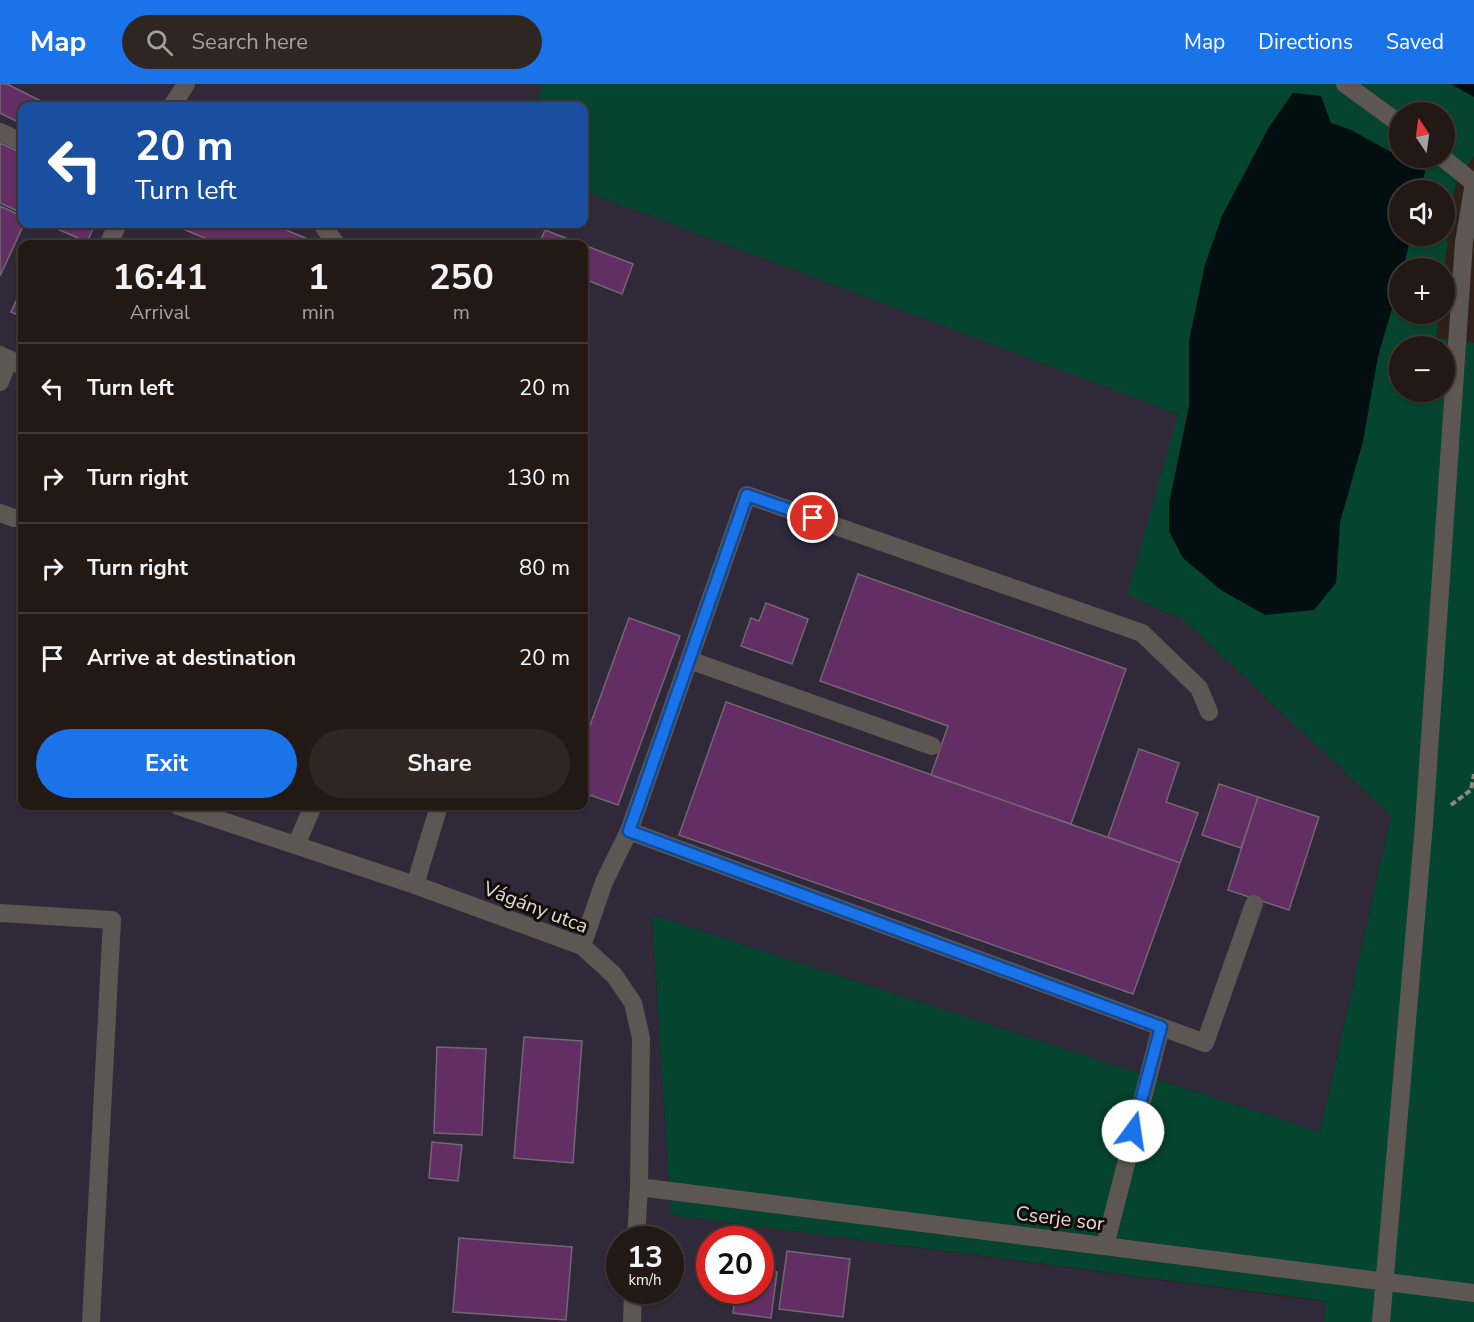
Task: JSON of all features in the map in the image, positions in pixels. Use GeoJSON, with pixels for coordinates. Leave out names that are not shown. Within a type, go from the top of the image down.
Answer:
{"type":"FeatureCollection","features":[{"type":"Feature","properties":{"kind":"street"},"geometry":{"type":"LineString","coordinates":[[175,102],[186,84]]}},
{"type":"Feature","properties":{"kind":"street"},"geometry":{"type":"LineString","coordinates":[[1345,84],[1389,116]]}},
{"type":"Feature","properties":{"kind":"street"},"geometry":{"type":"LineString","coordinates":[[0,132],[18,140]]}},
{"type":"Feature","properties":{"kind":"street"},"geometry":{"type":"LineString","coordinates":[[1381,1322],[1424,824],[1464,242],[1474,183],[1455,168]]}},
{"type":"Feature","properties":{"kind":"street"},"geometry":{"type":"LineString","coordinates":[[0,382],[11,360]]}},
{"type":"Feature","properties":{"kind":"street"},"geometry":{"type":"LineString","coordinates":[[582,946],[604,882],[629,831],[747,495],[1142,633],[1199,688],[1209,712]]}},
{"type":"Feature","properties":{"kind":"street"},"geometry":{"type":"LineString","coordinates":[[689,660],[932,746]]}},
{"type":"Feature","properties":{"kind":"street","name":"Vágány utca"},"geometry":{"type":"LineString","coordinates":[[190,810],[415,885],[582,946],[614,975],[633,1003],[640,1038],[637,1226]]}},
{"type":"Feature","properties":{"kind":"street"},"geometry":{"type":"LineString","coordinates":[[296,845],[311,810]]}},
{"type":"Feature","properties":{"kind":"street"},"geometry":{"type":"LineString","coordinates":[[415,885],[438,810]]}},
{"type":"Feature","properties":{"kind":"street"},"geometry":{"type":"LineString","coordinates":[[629,831],[1205,1043],[1254,904]]}},
{"type":"Feature","properties":{"kind":"street"},"geometry":{"type":"LineString","coordinates":[[0,913],[112,920],[91,1322]]}},
{"type":"Feature","properties":{"kind":"street"},"geometry":{"type":"LineString","coordinates":[[1105,1246],[1161,1027]]}},
{"type":"Feature","properties":{"kind":"street","name":"Cserje sor"},"geometry":{"type":"LineString","coordinates":[[639,1187],[1474,1293]]}},
{"type":"Feature","properties":{"kind":"street"},"geometry":{"type":"LineString","coordinates":[[632,1322],[633,1304]]}},
{"type":"Feature","properties":{"kind":"path"},"geometry":{"type":"LineString","coordinates":[[1424,824],[1471,790],[1474,774]]}},
{"type":"Feature","properties":{"kind":"shaded area"},"geometry":{"type":"Polygon","coordinates":[[[0,84],[543,84],[536,102],[18,102],[18,228],[588,228],[588,192],[1179,414],[1127,595],[1184,620],[1391,816],[1320,1132],[652,915],[671,1215],[754,1226],[696,1226],[696,1304],[774,1304],[774,1229],[1326,1302],[1324,1322],[0,1322],[0,84]]]}},
{"type":"Feature","properties":{"kind":"shaded area"},"geometry":{"type":"Polygon","coordinates":[[[1451,84],[1474,84],[1474,97],[1451,84]]]}},
{"type":"Feature","properties":{"kind":"shaded area"},"geometry":{"type":"Polygon","coordinates":[[[1293,93],[1321,96],[1331,123],[1351,130],[1389,151],[1389,168],[1420,168],[1425,171],[1423,180],[1389,180],[1389,246],[1408,246],[1406,258],[1389,258],[1389,319],[1378,356],[1363,441],[1340,522],[1336,583],[1314,610],[1265,615],[1221,590],[1183,558],[1169,531],[1169,504],[1189,406],[1189,341],[1205,265],[1222,216],[1269,127],[1293,93]]]}},
{"type":"Feature","properties":{"kind":"green space"},"geometry":{"type":"Polygon","coordinates":[[[543,84],[1451,84],[1474,97],[1474,156],[1455,186],[1455,180],[1423,180],[1425,171],[1419,168],[1455,168],[1455,102],[1389,102],[1389,151],[1351,130],[1331,123],[1293,93],[1269,127],[1222,216],[1205,265],[1189,341],[1189,406],[1169,504],[1169,531],[1336,583],[1340,522],[1363,441],[1378,356],[1389,319],[1389,324],[1438,324],[1436,336],[1389,336],[1389,402],[1455,402],[1455,340],[1474,343],[1474,1322],[1324,1322],[1326,1301],[774,1229],[774,1226],[755,1226],[671,1215],[652,915],[1320,1132],[1391,816],[1184,620],[1127,595],[1178,414],[588,193],[588,102],[536,102],[543,84]]]}},
{"type":"Feature","properties":{"kind":"green space"},"geometry":{"type":"Polygon","coordinates":[[[1408,246],[1447,246],[1445,258],[1406,258],[1408,246]]]}},
{"type":"Feature","properties":{"kind":"building"},"geometry":{"type":"Polygon","coordinates":[[[0,84],[7,84],[43,102],[18,102],[18,122],[0,113],[0,84]]]}},
{"type":"Feature","properties":{"kind":"building"},"geometry":{"type":"Polygon","coordinates":[[[0,143],[18,151],[18,211],[0,203],[0,143]]]}},
{"type":"Feature","properties":{"kind":"building"},"geometry":{"type":"Polygon","coordinates":[[[0,206],[18,214],[18,228],[22,228],[0,276],[0,206]]]}},
{"type":"Feature","properties":{"kind":"building"},"geometry":{"type":"Polygon","coordinates":[[[55,228],[93,228],[88,240],[82,240],[55,228]]]}},
{"type":"Feature","properties":{"kind":"building"},"geometry":{"type":"Polygon","coordinates":[[[181,228],[282,228],[310,240],[209,240],[181,228]]]}},
{"type":"Feature","properties":{"kind":"building"},"geometry":{"type":"Polygon","coordinates":[[[545,230],[571,240],[541,240],[545,230]]]}},
{"type":"Feature","properties":{"kind":"building"},"geometry":{"type":"Polygon","coordinates":[[[588,247],[633,264],[622,294],[588,281],[588,247]]]}},
{"type":"Feature","properties":{"kind":"building"},"geometry":{"type":"Polygon","coordinates":[[[18,297],[18,315],[11,312],[18,297]]]}},
{"type":"Feature","properties":{"kind":"building"},"geometry":{"type":"Polygon","coordinates":[[[858,574],[1126,669],[1071,824],[931,775],[948,726],[820,681],[858,574]]]}},
{"type":"Feature","properties":{"kind":"building"},"geometry":{"type":"Polygon","coordinates":[[[766,603],[808,619],[792,664],[741,646],[751,618],[759,621],[766,603]]]}},
{"type":"Feature","properties":{"kind":"building"},"geometry":{"type":"Polygon","coordinates":[[[629,618],[680,636],[618,805],[588,794],[588,731],[629,618]]]}},
{"type":"Feature","properties":{"kind":"building"},"geometry":{"type":"Polygon","coordinates":[[[726,702],[1180,863],[1133,994],[679,835],[726,702]]]}},
{"type":"Feature","properties":{"kind":"building"},"geometry":{"type":"Polygon","coordinates":[[[1139,749],[1179,763],[1166,802],[1198,813],[1180,863],[1108,837],[1139,749]]]}},
{"type":"Feature","properties":{"kind":"building"},"geometry":{"type":"Polygon","coordinates":[[[1219,784],[1258,797],[1241,848],[1202,835],[1219,784]]]}},
{"type":"Feature","properties":{"kind":"building"},"geometry":{"type":"Polygon","coordinates":[[[1258,797],[1319,817],[1289,910],[1228,890],[1258,797]]]}},
{"type":"Feature","properties":{"kind":"building"},"geometry":{"type":"Polygon","coordinates":[[[524,1037],[582,1041],[573,1163],[514,1158],[524,1037]]]}},
{"type":"Feature","properties":{"kind":"building"},"geometry":{"type":"Polygon","coordinates":[[[437,1047],[486,1049],[482,1135],[434,1133],[437,1047]]]}},
{"type":"Feature","properties":{"kind":"building"},"geometry":{"type":"Polygon","coordinates":[[[432,1142],[462,1145],[458,1181],[429,1178],[432,1142]]]}},
{"type":"Feature","properties":{"kind":"building"},"geometry":{"type":"Polygon","coordinates":[[[459,1238],[572,1247],[566,1320],[453,1312],[459,1238]]]}},
{"type":"Feature","properties":{"kind":"building"},"geometry":{"type":"Polygon","coordinates":[[[787,1251],[850,1259],[843,1317],[779,1309],[787,1251]]]}},
{"type":"Feature","properties":{"kind":"building"},"geometry":{"type":"Polygon","coordinates":[[[774,1272],[777,1272],[774,1295],[774,1272]]]}},
{"type":"Feature","properties":{"kind":"building"},"geometry":{"type":"Polygon","coordinates":[[[734,1304],[773,1304],[771,1318],[733,1313],[734,1304]]]}},
{"type":"Feature","properties":{"kind":"route"},"geometry":{"type":"LineString","coordinates":[[813,518],[747,495],[629,831],[1161,1027],[1133,1131]]}}]}
